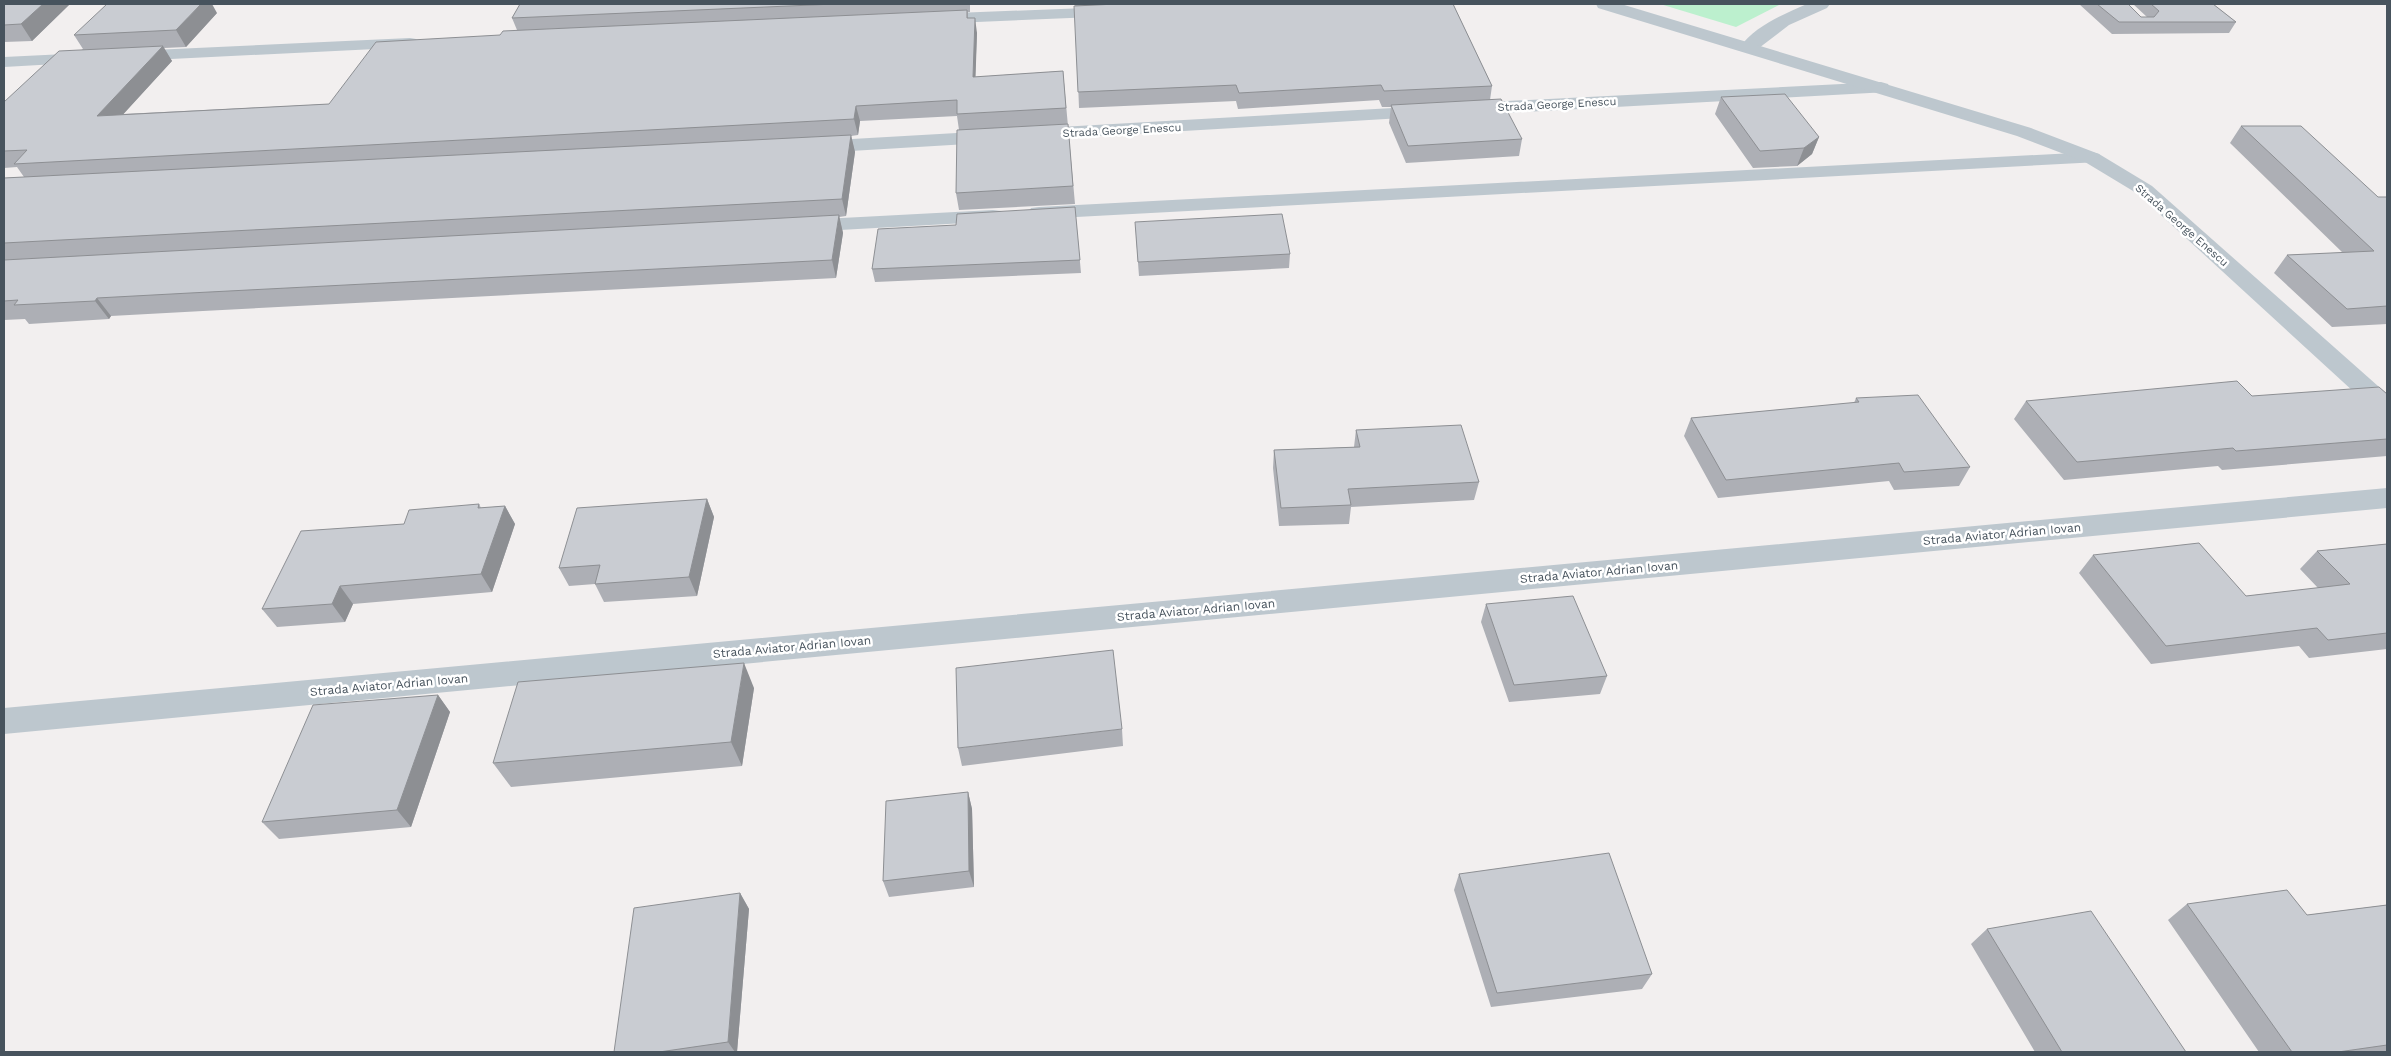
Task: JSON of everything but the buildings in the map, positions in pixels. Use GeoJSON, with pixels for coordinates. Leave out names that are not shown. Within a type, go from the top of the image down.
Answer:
{"type":"FeatureCollection","features":[{"type":"Feature","properties":{"kind":"street","name":"Strada George Enescu"},"geometry":{"type":"LineString","coordinates":[[1604,4],[2024,132],[2092,158],[2144,190],[2387,408]]}},
{"type":"Feature","properties":{"kind":"street"},"geometry":{"type":"LineString","coordinates":[[1749,47],[1760,36],[1821,4]]}},
{"type":"Feature","properties":{"kind":"street"},"geometry":{"type":"LineString","coordinates":[[911,20],[1128,11]]}},
{"type":"Feature","properties":{"kind":"street"},"geometry":{"type":"LineString","coordinates":[[4,62],[425,42]]}},
{"type":"Feature","properties":{"kind":"street","name":"Strada George Enescu"},"geometry":{"type":"LineString","coordinates":[[801,148],[1448,110],[1881,88]]}},
{"type":"Feature","properties":{"kind":"street"},"geometry":{"type":"LineString","coordinates":[[789,227],[1703,177],[2092,158]]}},
{"type":"Feature","properties":{"kind":"street","name":"Strada Aviator Adrian Iovan"},"geometry":{"type":"LineString","coordinates":[[4,721],[2387,498]]}},
{"type":"Feature","properties":{"kind":"green space"},"geometry":{"type":"Polygon","coordinates":[[[1660,4],[1781,4],[1736,27],[1660,4]]]}}]}
